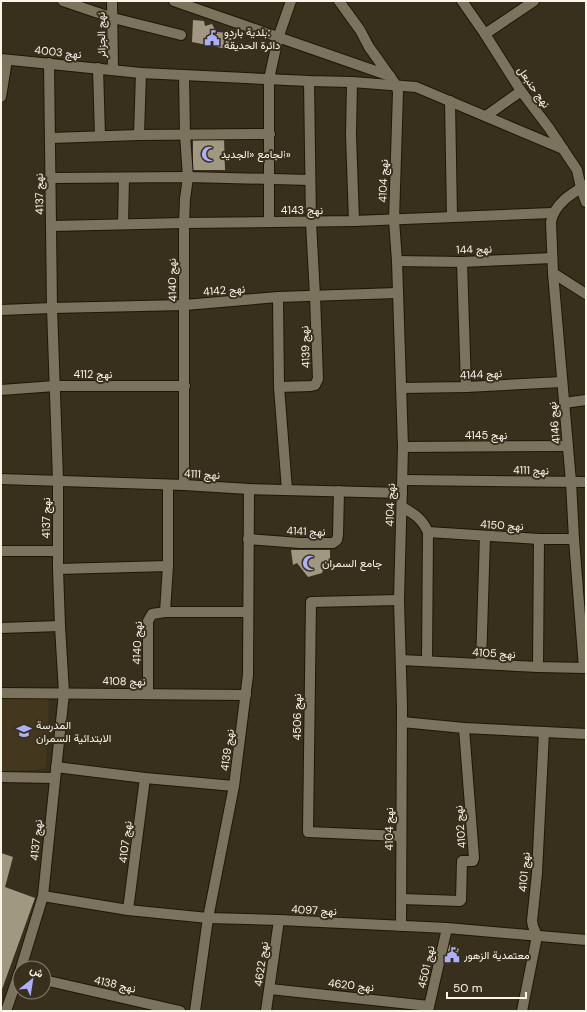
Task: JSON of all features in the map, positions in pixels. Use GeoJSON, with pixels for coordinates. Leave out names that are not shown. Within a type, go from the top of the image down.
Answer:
{"type":"FeatureCollection","features":[{"type":"Feature","properties":{"kind":"street"},"geometry":{"type":"LineString","coordinates":[[64,1],[113,18],[181,35]]}},
{"type":"Feature","properties":{"kind":"street","name":"نهج الجزائر"},"geometry":{"type":"LineString","coordinates":[[112,1],[113,70]]}},
{"type":"Feature","properties":{"kind":"street"},"geometry":{"type":"LineString","coordinates":[[174,1],[390,76]]}},
{"type":"Feature","properties":{"kind":"street"},"geometry":{"type":"LineString","coordinates":[[269,222],[269,79],[278,38],[291,1]]}},
{"type":"Feature","properties":{"kind":"street"},"geometry":{"type":"LineString","coordinates":[[339,1],[396,85]]}},
{"type":"Feature","properties":{"kind":"street","name":"نهج حنبعل"},"geometry":{"type":"LineString","coordinates":[[462,1],[521,91],[577,170],[583,186],[586,202]]}},
{"type":"Feature","properties":{"kind":"street"},"geometry":{"type":"LineString","coordinates":[[485,34],[534,1]]}},
{"type":"Feature","properties":{"kind":"street"},"geometry":{"type":"LineString","coordinates":[[1,97],[4,59]]}},
{"type":"Feature","properties":{"kind":"street","name":"نهج 4003"},"geometry":{"type":"LineString","coordinates":[[4,59],[141,73],[416,86],[563,149]]}},
{"type":"Feature","properties":{"kind":"street","name":"نهج 4137"},"geometry":{"type":"LineString","coordinates":[[24,960],[43,896],[64,693],[58,569],[58,480],[52,308],[49,64]]}},
{"type":"Feature","properties":{"kind":"street"},"geometry":{"type":"LineString","coordinates":[[98,68],[100,136]]}},
{"type":"Feature","properties":{"kind":"street"},"geometry":{"type":"LineString","coordinates":[[140,135],[141,73]]}},
{"type":"Feature","properties":{"kind":"street","name":"نهج 4140"},"geometry":{"type":"LineString","coordinates":[[184,75],[185,135],[188,177],[184,223],[184,484]]}},
{"type":"Feature","properties":{"kind":"street"},"geometry":{"type":"LineString","coordinates":[[309,81],[311,222],[315,296]]}},
{"type":"Feature","properties":{"kind":"street"},"geometry":{"type":"LineString","coordinates":[[352,82],[351,135],[354,222]]}},
{"type":"Feature","properties":{"kind":"street","name":"نهج 4104"},"geometry":{"type":"LineString","coordinates":[[396,85],[397,137],[394,220],[397,261],[403,447],[400,600],[402,722],[402,900],[400,926]]}},
{"type":"Feature","properties":{"kind":"street"},"geometry":{"type":"LineString","coordinates":[[486,116],[521,91]]}},
{"type":"Feature","properties":{"kind":"street"},"geometry":{"type":"LineString","coordinates":[[450,101],[452,217]]}},
{"type":"Feature","properties":{"kind":"street"},"geometry":{"type":"LineString","coordinates":[[51,138],[140,135],[270,134]]}},
{"type":"Feature","properties":{"kind":"street"},"geometry":{"type":"LineString","coordinates":[[51,178],[188,177],[310,180]]}},
{"type":"Feature","properties":{"kind":"street"},"geometry":{"type":"LineString","coordinates":[[123,224],[124,178]]}},
{"type":"Feature","properties":{"kind":"street"},"geometry":{"type":"LineString","coordinates":[[552,213],[568,197],[583,186]]}},
{"type":"Feature","properties":{"kind":"street","name":"نهج 4143"},"geometry":{"type":"LineString","coordinates":[[52,226],[184,223],[354,222],[552,213]]}},
{"type":"Feature","properties":{"kind":"street","name":"نهج 4146"},"geometry":{"type":"LineString","coordinates":[[552,213],[553,273],[571,482],[574,539],[582,591],[585,668]]}},
{"type":"Feature","properties":{"kind":"street","name":"نهج 144"},"geometry":{"type":"LineString","coordinates":[[397,261],[462,262],[552,258]]}},
{"type":"Feature","properties":{"kind":"street"},"geometry":{"type":"LineString","coordinates":[[462,262],[466,387]]}},
{"type":"Feature","properties":{"kind":"street"},"geometry":{"type":"LineString","coordinates":[[553,273],[586,294]]}},
{"type":"Feature","properties":{"kind":"street","name":"نهج 4142"},"geometry":{"type":"LineString","coordinates":[[1,310],[185,305],[278,298],[397,293]]}},
{"type":"Feature","properties":{"kind":"street","name":"نهج 4139"},"geometry":{"type":"LineString","coordinates":[[279,387],[311,386],[317,382],[315,296]]}},
{"type":"Feature","properties":{"kind":"street"},"geometry":{"type":"LineString","coordinates":[[278,298],[279,387],[287,490]]}},
{"type":"Feature","properties":{"kind":"street","name":"نهج 4144"},"geometry":{"type":"LineString","coordinates":[[401,388],[466,387],[562,382]]}},
{"type":"Feature","properties":{"kind":"street","name":"نهج 4112"},"geometry":{"type":"LineString","coordinates":[[1,390],[55,386],[185,386]]}},
{"type":"Feature","properties":{"kind":"street"},"geometry":{"type":"LineString","coordinates":[[564,403],[586,400]]}},
{"type":"Feature","properties":{"kind":"street","name":"نهج 4145"},"geometry":{"type":"LineString","coordinates":[[403,447],[568,446]]}},
{"type":"Feature","properties":{"kind":"street","name":"نهج 4111"},"geometry":{"type":"LineString","coordinates":[[1,479],[168,485],[184,484],[249,489],[402,493]]}},
{"type":"Feature","properties":{"kind":"street","name":"نهج 4111"},"geometry":{"type":"LineString","coordinates":[[403,480],[586,482]]}},
{"type":"Feature","properties":{"kind":"street"},"geometry":{"type":"LineString","coordinates":[[168,485],[168,566],[165,612],[248,612]]}},
{"type":"Feature","properties":{"kind":"street","name":"نهج 4139"},"geometry":{"type":"LineString","coordinates":[[195,1011],[208,918],[234,786],[248,675],[249,489]]}},
{"type":"Feature","properties":{"kind":"street","name":"نهج 4141"},"geometry":{"type":"LineString","coordinates":[[248,539],[300,543],[333,543],[337,540],[338,535],[339,491]]}},
{"type":"Feature","properties":{"kind":"street"},"geometry":{"type":"LineString","coordinates":[[402,507],[413,513],[423,522],[428,532],[427,661]]}},
{"type":"Feature","properties":{"kind":"street","name":"نهج 4150"},"geometry":{"type":"LineString","coordinates":[[428,532],[539,539],[574,539]]}},
{"type":"Feature","properties":{"kind":"street"},"geometry":{"type":"LineString","coordinates":[[482,664],[485,536]]}},
{"type":"Feature","properties":{"kind":"street"},"geometry":{"type":"LineString","coordinates":[[538,667],[539,539]]}},
{"type":"Feature","properties":{"kind":"street"},"geometry":{"type":"LineString","coordinates":[[1,551],[58,551]]}},
{"type":"Feature","properties":{"kind":"street"},"geometry":{"type":"LineString","coordinates":[[58,569],[168,566]]}},
{"type":"Feature","properties":{"kind":"street","name":"نهج 4506"},"geometry":{"type":"LineString","coordinates":[[400,600],[311,602],[308,832],[401,836]]}},
{"type":"Feature","properties":{"kind":"street","name":"نهج 4140"},"geometry":{"type":"LineString","coordinates":[[148,694],[148,621],[152,614],[165,612]]}},
{"type":"Feature","properties":{"kind":"street"},"geometry":{"type":"LineString","coordinates":[[1,628],[60,626]]}},
{"type":"Feature","properties":{"kind":"street","name":"نهج 4105"},"geometry":{"type":"LineString","coordinates":[[401,660],[585,668]]}},
{"type":"Feature","properties":{"kind":"street","name":"نهج 4108"},"geometry":{"type":"LineString","coordinates":[[1,693],[246,694]]}},
{"type":"Feature","properties":{"kind":"street"},"geometry":{"type":"LineString","coordinates":[[402,722],[464,728],[586,734]]}},
{"type":"Feature","properties":{"kind":"street","name":"نهج 4102"},"geometry":{"type":"LineString","coordinates":[[402,900],[461,900],[462,861],[473,861],[474,858],[464,728]]}},
{"type":"Feature","properties":{"kind":"street","name":"نهج 4101"},"geometry":{"type":"LineString","coordinates":[[522,1011],[537,936],[532,921],[537,873],[544,732]]}},
{"type":"Feature","properties":{"kind":"street"},"geometry":{"type":"LineString","coordinates":[[56,767],[145,778],[234,786]]}},
{"type":"Feature","properties":{"kind":"street"},"geometry":{"type":"LineString","coordinates":[[1,777],[55,778]]}},
{"type":"Feature","properties":{"kind":"street","name":"نهج 4107"},"geometry":{"type":"LineString","coordinates":[[128,910],[145,778]]}},
{"type":"Feature","properties":{"kind":"street","name":"نهج 4097"},"geometry":{"type":"LineString","coordinates":[[43,896],[128,910],[208,918],[447,928],[586,940]]}},
{"type":"Feature","properties":{"kind":"street","name":"نهج 4622"},"geometry":{"type":"LineString","coordinates":[[266,1011],[279,920]]}},
{"type":"Feature","properties":{"kind":"street","name":"نهج 4501"},"geometry":{"type":"LineString","coordinates":[[429,1009],[447,928]]}},
{"type":"Feature","properties":{"kind":"street","name":"نهج 4138"},"geometry":{"type":"LineString","coordinates":[[52,982],[180,1011]]}},
{"type":"Feature","properties":{"kind":"street","name":"نهج 4620"},"geometry":{"type":"LineString","coordinates":[[270,989],[429,1009]]}},
{"type":"Feature","properties":{"kind":"street","name":"نهج 4137"},"geometry":{"type":"LineString","coordinates":[[6,1011],[12,994]]}},
{"type":"Feature","properties":{"kind":"shaded area","name":"المدرسة الابتدائية السمران"},"geometry":{"type":"Polygon","coordinates":[[[1,695],[49,695],[46,767],[36,770],[1,771],[1,695]]]}},
{"type":"Feature","properties":{"kind":"building","name":"بلدية باردو: دائرة الحديقة"},"geometry":{"type":"Polygon","coordinates":[[[193,20],[204,21],[205,26],[212,24],[216,32],[233,33],[232,50],[192,42],[193,20]]]}},
{"type":"Feature","properties":{"kind":"building","name":"الجامع «الجديد»"},"geometry":{"type":"Polygon","coordinates":[[[193,137],[224,137],[225,170],[193,170],[193,137]]]}},
{"type":"Feature","properties":{"kind":"building","name":"جامع السمران"},"geometry":{"type":"Polygon","coordinates":[[[291,550],[330,550],[330,563],[322,564],[325,569],[322,573],[308,577],[297,563],[293,565],[291,550]]]}},
{"type":"Feature","properties":{"kind":"building"},"geometry":{"type":"Polygon","coordinates":[[[1,853],[13,857],[5,887],[35,898],[1,992],[1,853]]]}},
{"type":"Feature","properties":{"kind":"building","name":"معتمدية الزهور"},"geometry":{"type":"Polygon","coordinates":[[[449,945],[459,949],[454,963],[445,961],[449,945]]]}},
{"type":"Feature","properties":{"kind":"place","name":"بلدية باردو: دائرة الحديقة"},"geometry":{"type":"Point","coordinates":[212,38]}},
{"type":"Feature","properties":{"kind":"place","name":"الجامع «الجديد»"},"geometry":{"type":"Point","coordinates":[209,154]}},
{"type":"Feature","properties":{"kind":"place","name":"جامع السمران"},"geometry":{"type":"Point","coordinates":[310,563]}},
{"type":"Feature","properties":{"kind":"place","name":"المدرسة الابتدائية السمران"},"geometry":{"type":"Point","coordinates":[24,731]}},
{"type":"Feature","properties":{"kind":"place","name":"معتمدية الزهور"},"geometry":{"type":"Point","coordinates":[452,955]}}]}
